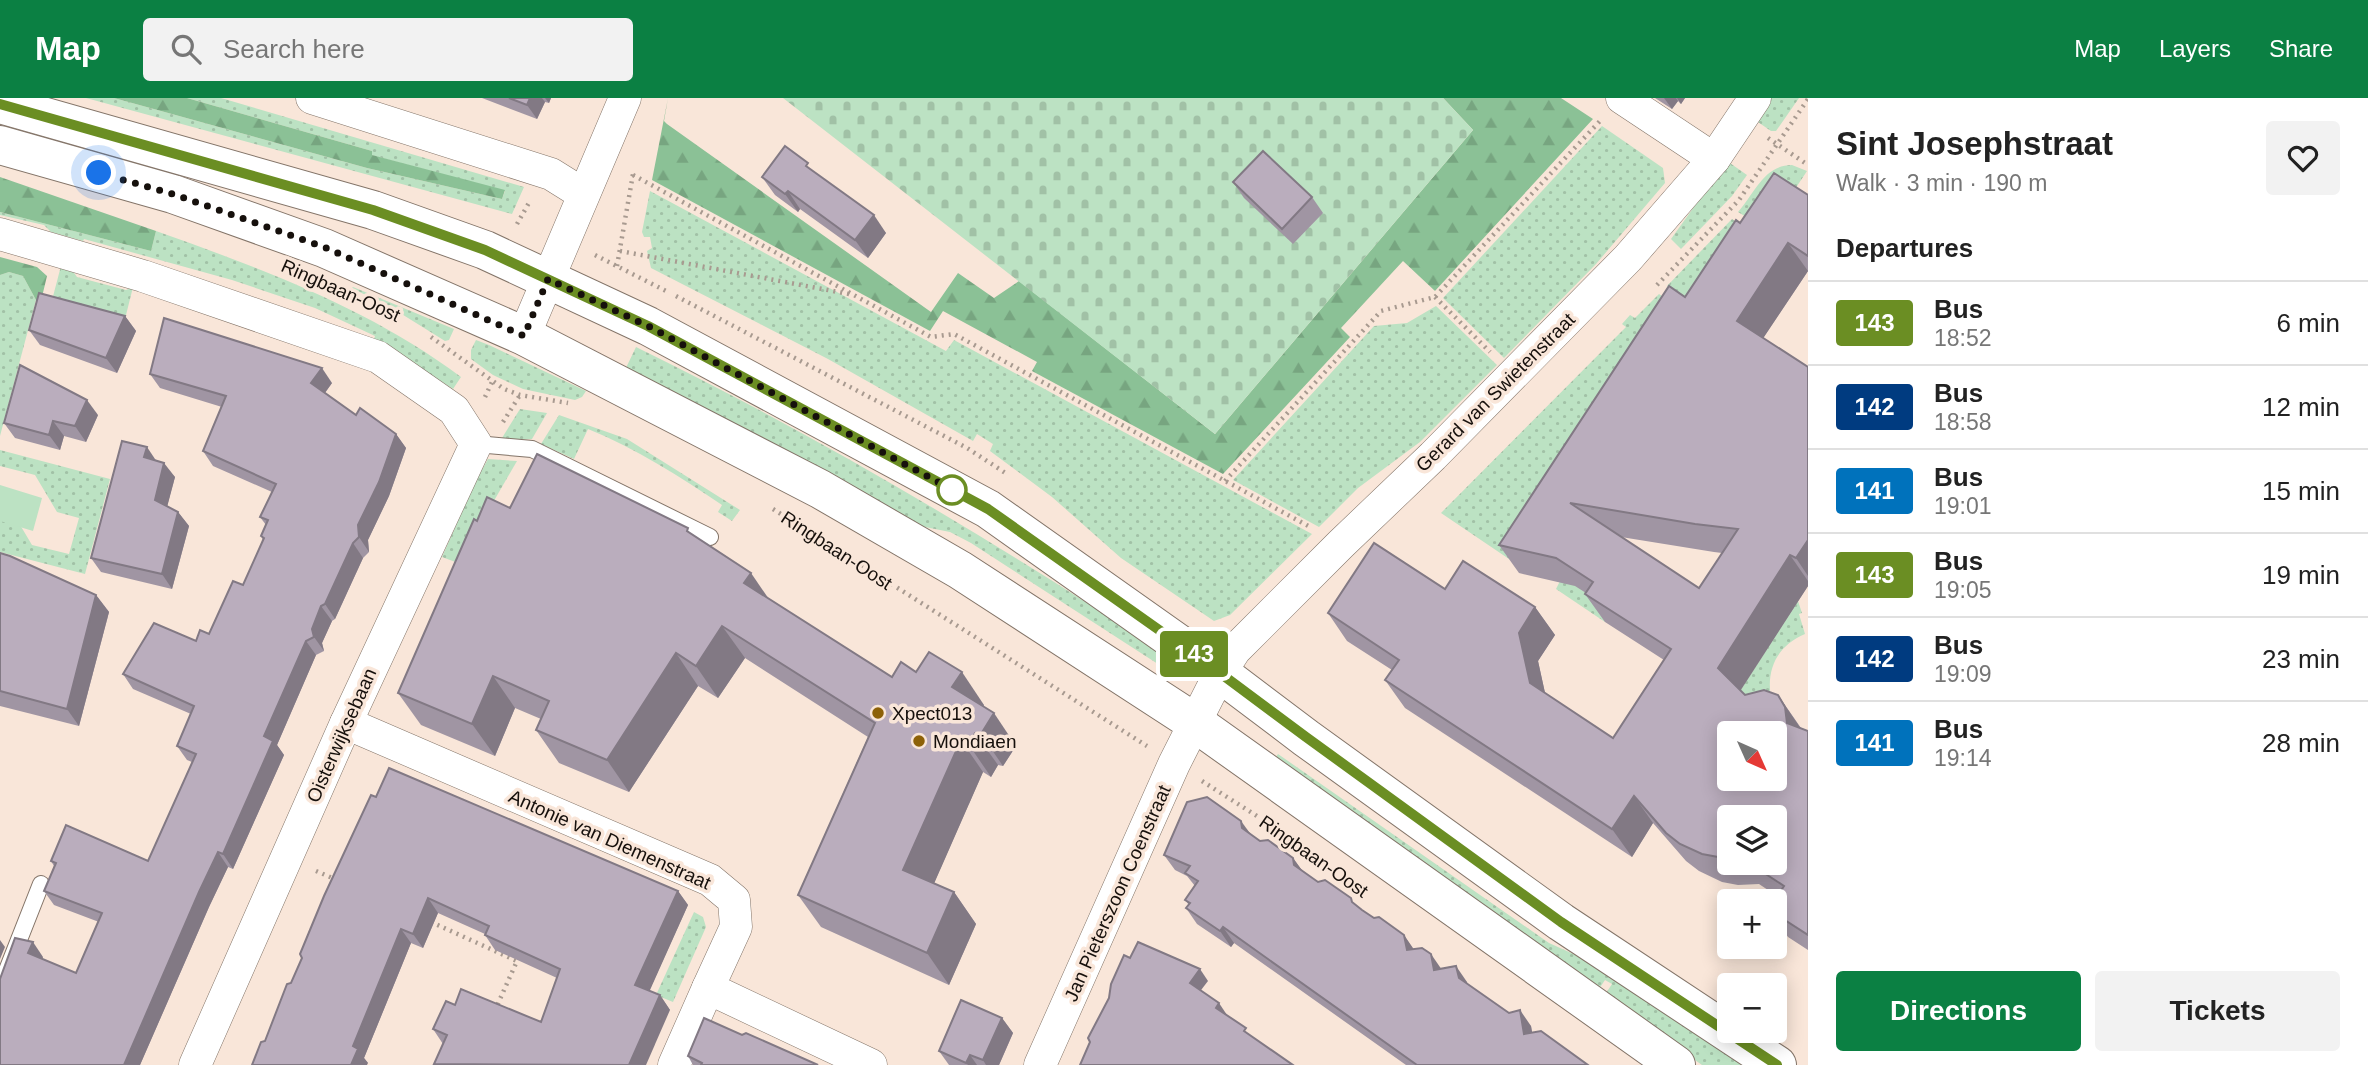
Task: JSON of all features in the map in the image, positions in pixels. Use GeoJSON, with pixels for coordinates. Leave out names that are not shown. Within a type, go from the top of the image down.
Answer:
{"type":"FeatureCollection","features":[{"type":"Feature","properties":{"kind":"main road"},"geometry":{"type":"LineString","coordinates":[[0,104],[373,210],[502,258],[648,326],[988,509],[1220,673],[1561,922],[1777,1065]]}},
{"type":"Feature","properties":{"kind":"main road","name":"Ringbaan-Oost"},"geometry":{"type":"LineString","coordinates":[[0,145],[173,194],[324,247],[524,336],[832,496],[960,570],[1194,722],[1676,1065]]}},
{"type":"Feature","properties":{"kind":"street"},"geometry":{"type":"LineString","coordinates":[[312,98],[551,173],[583,194]]}},
{"type":"Feature","properties":{"kind":"street"},"geometry":{"type":"LineString","coordinates":[[524,336],[625,98]]}},
{"type":"Feature","properties":{"kind":"street"},"geometry":{"type":"LineString","coordinates":[[1633,106],[1714,159]]}},
{"type":"Feature","properties":{"kind":"street","name":"Gerard van Swietenstraat"},"geometry":{"type":"LineString","coordinates":[[1220,673],[1235,650],[1433,456],[1628,258],[1714,159],[1748,109]]}},
{"type":"Feature","properties":{"kind":"street"},"geometry":{"type":"LineString","coordinates":[[0,234],[143,276],[378,357],[454,410],[475,444]]}},
{"type":"Feature","properties":{"kind":"street","name":"Oisterwijksebaan"},"geometry":{"type":"LineString","coordinates":[[195,1065],[346,723],[475,444]]}},
{"type":"Feature","properties":{"kind":"street"},"geometry":{"type":"LineString","coordinates":[[1194,722],[1220,673]]}},
{"type":"Feature","properties":{"kind":"street","name":"Jan Pieterszoon Coenstraat"},"geometry":{"type":"LineString","coordinates":[[1041,1065],[1194,722]]}},
{"type":"Feature","properties":{"kind":"street","name":"Antonie van Diemenstraat"},"geometry":{"type":"LineString","coordinates":[[346,723],[710,880],[734,900],[736,927],[674,1065]]}},
{"type":"Feature","properties":{"kind":"street"},"geometry":{"type":"LineString","coordinates":[[708,988],[872,1065]]}},
{"type":"Feature","properties":{"kind":"lane"},"geometry":{"type":"LineString","coordinates":[[475,444],[531,449],[710,537]]}},
{"type":"Feature","properties":{"kind":"lane"},"geometry":{"type":"LineString","coordinates":[[0,988],[41,884]]}},
{"type":"Feature","properties":{"kind":"path"},"geometry":{"type":"LineString","coordinates":[[1667,292],[1657,285],[1739,200],[1808,99]]}},
{"type":"Feature","properties":{"kind":"path"},"geometry":{"type":"LineString","coordinates":[[1225,481],[1381,311],[1435,297],[1602,118],[1629,135],[1633,106]]}},
{"type":"Feature","properties":{"kind":"path"},"geometry":{"type":"LineString","coordinates":[[1748,109],[1777,144],[1808,165]]}},
{"type":"Feature","properties":{"kind":"path"},"geometry":{"type":"LineString","coordinates":[[617,266],[635,163]]}},
{"type":"Feature","properties":{"kind":"path"},"geometry":{"type":"LineString","coordinates":[[502,258],[534,193],[551,173]]}},
{"type":"Feature","properties":{"kind":"path"},"geometry":{"type":"LineString","coordinates":[[633,176],[931,337],[954,334],[1341,544]]}},
{"type":"Feature","properties":{"kind":"path"},"geometry":{"type":"LineString","coordinates":[[620,251],[853,295]]}},
{"type":"Feature","properties":{"kind":"path"},"geometry":{"type":"LineString","coordinates":[[1435,297],[1514,374]]}},
{"type":"Feature","properties":{"kind":"path"},"geometry":{"type":"LineString","coordinates":[[458,357],[477,315]]}},
{"type":"Feature","properties":{"kind":"path"},"geometry":{"type":"LineString","coordinates":[[426,334],[504,389],[520,395],[570,403]]}},
{"type":"Feature","properties":{"kind":"path","name":"Ringbaan-Oost"},"geometry":{"type":"LineString","coordinates":[[771,508],[1280,832]]}},
{"type":"Feature","properties":{"kind":"path"},"geometry":{"type":"LineString","coordinates":[[287,858],[347,885]]}},
{"type":"Feature","properties":{"kind":"path"},"geometry":{"type":"LineString","coordinates":[[420,917],[517,961],[492,1019]]}},
{"type":"Feature","properties":{"kind":"green space"},"geometry":{"type":"Polygon","coordinates":[[[86,98],[114,98],[367,168],[502,199],[505,191],[371,155],[372,151],[187,98],[221,98],[524,187],[512,214],[86,98]]]}},
{"type":"Feature","properties":{"kind":"green space"},"geometry":{"type":"Polygon","coordinates":[[[114,98],[187,98],[372,151],[372,155],[505,190],[502,199],[367,168],[114,98]]]}},
{"type":"Feature","properties":{"kind":"green space"},"geometry":{"type":"Polygon","coordinates":[[[668,98],[664,121],[667,124],[931,312],[958,273],[994,298],[1019,281],[1215,434],[1473,130],[1443,98],[1561,98],[1593,119],[1435,291],[1403,261],[1341,328],[1350,337],[1223,474],[1032,371],[1037,362],[943,311],[930,331],[652,180],[668,98]]]}},
{"type":"Feature","properties":{"kind":"green space"},"geometry":{"type":"Polygon","coordinates":[[[783,98],[1443,98],[1473,130],[1215,434],[783,98]]]}},
{"type":"Feature","properties":{"kind":"green space"},"geometry":{"type":"Polygon","coordinates":[[[1770,98],[1799,98],[1776,131],[1771,131],[1755,120],[1770,98]]]}},
{"type":"Feature","properties":{"kind":"green space"},"geometry":{"type":"Polygon","coordinates":[[[1602,126],[1663,168],[1665,183],[1596,264],[1504,358],[1443,298],[1602,126]]]}},
{"type":"Feature","properties":{"kind":"green space"},"geometry":{"type":"Polygon","coordinates":[[[1727,161],[1747,175],[1732,196],[1681,249],[1671,239],[1727,161]]]}},
{"type":"Feature","properties":{"kind":"green space"},"geometry":{"type":"Polygon","coordinates":[[[1792,165],[1807,171],[1768,230],[1738,212],[1767,175],[1782,166],[1792,165]]]}},
{"type":"Feature","properties":{"kind":"green space"},"geometry":{"type":"Polygon","coordinates":[[[0,177],[156,231],[151,251],[0,212],[0,177]]]}},
{"type":"Feature","properties":{"kind":"green space"},"geometry":{"type":"Polygon","coordinates":[[[650,191],[946,351],[954,340],[1312,534],[1230,615],[1214,621],[1121,558],[1052,497],[990,451],[993,444],[977,434],[973,441],[828,359],[651,268],[647,251],[652,248],[650,237],[644,237],[642,232],[650,191]]]}},
{"type":"Feature","properties":{"kind":"green space"},"geometry":{"type":"Polygon","coordinates":[[[0,212],[151,251],[156,231],[276,276],[353,311],[426,353],[461,377],[453,389],[374,339],[375,336],[315,308],[232,280],[51,232],[44,225],[0,215],[0,212]]]}},
{"type":"Feature","properties":{"kind":"green space"},"geometry":{"type":"Polygon","coordinates":[[[1732,219],[1758,236],[1707,313],[1667,286],[1732,219]]]}},
{"type":"Feature","properties":{"kind":"green space"},"geometry":{"type":"Polygon","coordinates":[[[0,257],[37,267],[47,276],[41,301],[36,300],[23,276],[9,272],[0,275],[0,257]]]}},
{"type":"Feature","properties":{"kind":"green space"},"geometry":{"type":"Polygon","coordinates":[[[62,262],[67,263],[77,277],[126,290],[133,287],[123,327],[50,308],[62,262]]]}},
{"type":"Feature","properties":{"kind":"green space"},"geometry":{"type":"Polygon","coordinates":[[[9,272],[23,276],[36,300],[0,436],[0,275],[9,272]]]}},
{"type":"Feature","properties":{"kind":"green space"},"geometry":{"type":"Polygon","coordinates":[[[353,287],[454,329],[449,340],[445,341],[353,287]]]}},
{"type":"Feature","properties":{"kind":"green space"},"geometry":{"type":"Polygon","coordinates":[[[1659,294],[1684,311],[1509,559],[1441,513],[1626,327],[1622,324],[1630,315],[1635,318],[1659,294]]]}},
{"type":"Feature","properties":{"kind":"green space"},"geometry":{"type":"Polygon","coordinates":[[[1436,306],[1497,365],[1420,442],[1358,488],[1319,527],[1233,480],[1374,326],[1407,323],[1436,306]]]}},
{"type":"Feature","properties":{"kind":"green space"},"geometry":{"type":"Polygon","coordinates":[[[476,340],[586,391],[582,397],[575,400],[523,389],[493,375],[471,359],[471,350],[476,340]]]}},
{"type":"Feature","properties":{"kind":"green space"},"geometry":{"type":"Polygon","coordinates":[[[636,347],[771,416],[968,529],[1160,650],[1176,665],[1182,676],[1178,677],[971,543],[950,532],[915,525],[624,372],[636,347]]]}},
{"type":"Feature","properties":{"kind":"green space"},"geometry":{"type":"Polygon","coordinates":[[[520,409],[547,413],[532,439],[504,440],[502,438],[520,409]]]}},
{"type":"Feature","properties":{"kind":"green space"},"geometry":{"type":"Polygon","coordinates":[[[559,415],[627,439],[740,510],[732,521],[718,512],[722,505],[690,484],[641,454],[588,429],[574,459],[541,444],[559,415]]]}},
{"type":"Feature","properties":{"kind":"green space"},"geometry":{"type":"Polygon","coordinates":[[[0,450],[110,479],[85,574],[0,552],[0,505],[10,508],[32,545],[69,554],[79,518],[57,512],[35,475],[0,466],[0,450]]]}},
{"type":"Feature","properties":{"kind":"green space"},"geometry":{"type":"Polygon","coordinates":[[[488,459],[517,461],[458,563],[442,557],[475,482],[488,459]]]}},
{"type":"Feature","properties":{"kind":"green space"},"geometry":{"type":"Polygon","coordinates":[[[0,485],[42,498],[33,531],[0,521],[0,485]]]}},
{"type":"Feature","properties":{"kind":"green space"},"geometry":{"type":"Polygon","coordinates":[[[1562,577],[1613,610],[1605,622],[1556,589],[1562,577]]]}},
{"type":"Feature","properties":{"kind":"green space"},"geometry":{"type":"Polygon","coordinates":[[[1798,601],[1805,634],[1787,645],[1776,660],[1770,677],[1771,698],[1727,711],[1798,601]]]}},
{"type":"Feature","properties":{"kind":"green space"},"geometry":{"type":"Polygon","coordinates":[[[1278,754],[1549,943],[1607,969],[1751,1065],[1702,1065],[1604,996],[1612,984],[1605,980],[1597,992],[1272,763],[1278,754]]]}},
{"type":"Feature","properties":{"kind":"green space"},"geometry":{"type":"Polygon","coordinates":[[[694,912],[703,917],[706,927],[673,1002],[656,995],[694,912]]]}},
{"type":"Feature","properties":{"kind":"building"},"geometry":{"type":"Polygon","coordinates":[[[509,98],[530,98],[527,105],[509,98]]]}},
{"type":"Feature","properties":{"kind":"building"},"geometry":{"type":"Polygon","coordinates":[[[785,146],[808,163],[806,166],[874,215],[855,240],[788,191],[785,194],[762,177],[785,146]]]}},
{"type":"Feature","properties":{"kind":"building"},"geometry":{"type":"Polygon","coordinates":[[[1263,151],[1312,197],[1282,229],[1233,182],[1263,151]]]}},
{"type":"Feature","properties":{"kind":"building"},"geometry":{"type":"Polygon","coordinates":[[[1774,173],[1808,195],[1808,256],[1788,243],[1737,321],[1808,367],[1808,540],[1796,558],[1790,555],[1718,668],[1745,695],[1764,690],[1778,695],[1785,707],[1787,721],[1717,721],[1717,791],[1787,791],[1787,723],[1808,731],[1808,935],[1787,921],[1787,889],[1782,889],[1784,886],[1767,875],[1787,875],[1787,805],[1717,805],[1717,857],[1702,854],[1680,844],[1666,833],[1634,796],[1612,829],[1385,680],[1399,660],[1328,613],[1374,543],[1445,589],[1463,561],[1535,607],[1519,633],[1530,683],[1613,738],[1671,649],[1585,594],[1593,582],[1556,558],[1499,545],[1669,286],[1685,297],[1736,220],[1740,223],[1774,173]],[[1570,503],[1699,588],[1738,529],[1570,503]]]}},
{"type":"Feature","properties":{"kind":"building"},"geometry":{"type":"Polygon","coordinates":[[[39,293],[125,316],[106,358],[29,330],[39,293]]]}},
{"type":"Feature","properties":{"kind":"building"},"geometry":{"type":"Polygon","coordinates":[[[164,318],[322,368],[311,383],[356,415],[360,408],[396,434],[379,482],[358,525],[359,537],[353,543],[325,604],[321,606],[312,629],[314,637],[306,641],[264,736],[273,741],[223,854],[218,852],[199,892],[124,1065],[0,1065],[0,979],[15,938],[33,942],[28,953],[76,973],[102,913],[44,891],[56,863],[51,861],[66,825],[148,861],[196,754],[177,746],[194,706],[123,674],[154,623],[196,641],[200,630],[209,634],[233,581],[243,585],[264,538],[261,536],[268,520],[260,517],[276,484],[203,451],[226,396],[150,374],[164,318]]]}},
{"type":"Feature","properties":{"kind":"building"},"geometry":{"type":"Polygon","coordinates":[[[20,365],[87,400],[75,426],[53,421],[49,435],[4,423],[20,365]]]}},
{"type":"Feature","properties":{"kind":"building"},"geometry":{"type":"Polygon","coordinates":[[[122,441],[147,447],[144,457],[164,463],[155,500],[178,512],[162,574],[91,558],[122,441]]]}},
{"type":"Feature","properties":{"kind":"building"},"geometry":{"type":"Polygon","coordinates":[[[537,454],[688,528],[687,531],[751,573],[744,583],[892,677],[901,662],[916,672],[929,652],[962,672],[952,687],[994,713],[981,734],[975,733],[969,745],[961,740],[903,870],[954,892],[927,953],[798,895],[875,723],[722,626],[696,666],[676,653],[607,760],[536,730],[549,701],[493,676],[472,724],[398,693],[474,519],[477,521],[487,497],[510,508],[537,454]]]}},
{"type":"Feature","properties":{"kind":"building"},"geometry":{"type":"Polygon","coordinates":[[[0,553],[96,595],[67,709],[0,691],[0,553]]]}},
{"type":"Feature","properties":{"kind":"building"},"geometry":{"type":"Polygon","coordinates":[[[389,768],[678,891],[635,985],[660,995],[629,1065],[434,1064],[447,1035],[433,1029],[446,1001],[455,1005],[461,989],[541,1022],[560,969],[485,935],[489,926],[428,898],[413,934],[401,929],[353,1046],[358,1049],[351,1065],[252,1065],[261,1042],[265,1041],[287,984],[291,983],[302,958],[300,954],[324,896],[371,795],[376,797],[389,768]]]}},
{"type":"Feature","properties":{"kind":"building"},"geometry":{"type":"Polygon","coordinates":[[[1207,797],[1241,821],[1242,828],[1260,841],[1268,840],[1293,858],[1294,865],[1318,882],[1325,880],[1351,898],[1362,910],[1374,918],[1379,917],[1404,935],[1407,950],[1422,948],[1431,954],[1434,970],[1456,966],[1459,978],[1509,1013],[1520,1010],[1524,1034],[1541,1031],[1588,1065],[1417,1065],[1223,927],[1220,931],[1186,908],[1190,903],[1185,900],[1198,881],[1185,873],[1190,866],[1164,855],[1187,802],[1207,797]]]}},
{"type":"Feature","properties":{"kind":"building"},"geometry":{"type":"Polygon","coordinates":[[[1138,942],[1200,969],[1190,983],[1219,1003],[1216,1008],[1246,1028],[1244,1031],[1293,1065],[1080,1065],[1090,1042],[1088,1038],[1109,998],[1111,984],[1124,955],[1130,958],[1138,942]]]}},
{"type":"Feature","properties":{"kind":"building"},"geometry":{"type":"Polygon","coordinates":[[[961,1000],[1002,1018],[983,1060],[970,1055],[966,1063],[939,1051],[961,1000]]]}},
{"type":"Feature","properties":{"kind":"building"},"geometry":{"type":"Polygon","coordinates":[[[704,1018],[742,1035],[746,1033],[818,1065],[701,1065],[702,1063],[688,1056],[704,1018]]]}},
{"type":"Feature","properties":{"kind":"bus line","name":"143"},"geometry":{"type":"LineString","coordinates":[[0,104],[373,210],[485,250],[648,326],[988,509],[1220,673],[1561,922],[1777,1065]]}},
{"type":"Feature","properties":{"kind":"place","name":"Xpect013"},"geometry":{"type":"Point","coordinates":[878,713]}},
{"type":"Feature","properties":{"kind":"place","name":"Mondiaen"},"geometry":{"type":"Point","coordinates":[919,741]}},
{"type":"Feature","properties":{"kind":"route"},"geometry":{"type":"LineString","coordinates":[[99,173],[173,194],[324,247],[524,336],[548,279],[648,326],[964,496],[952,490]]}}]}
